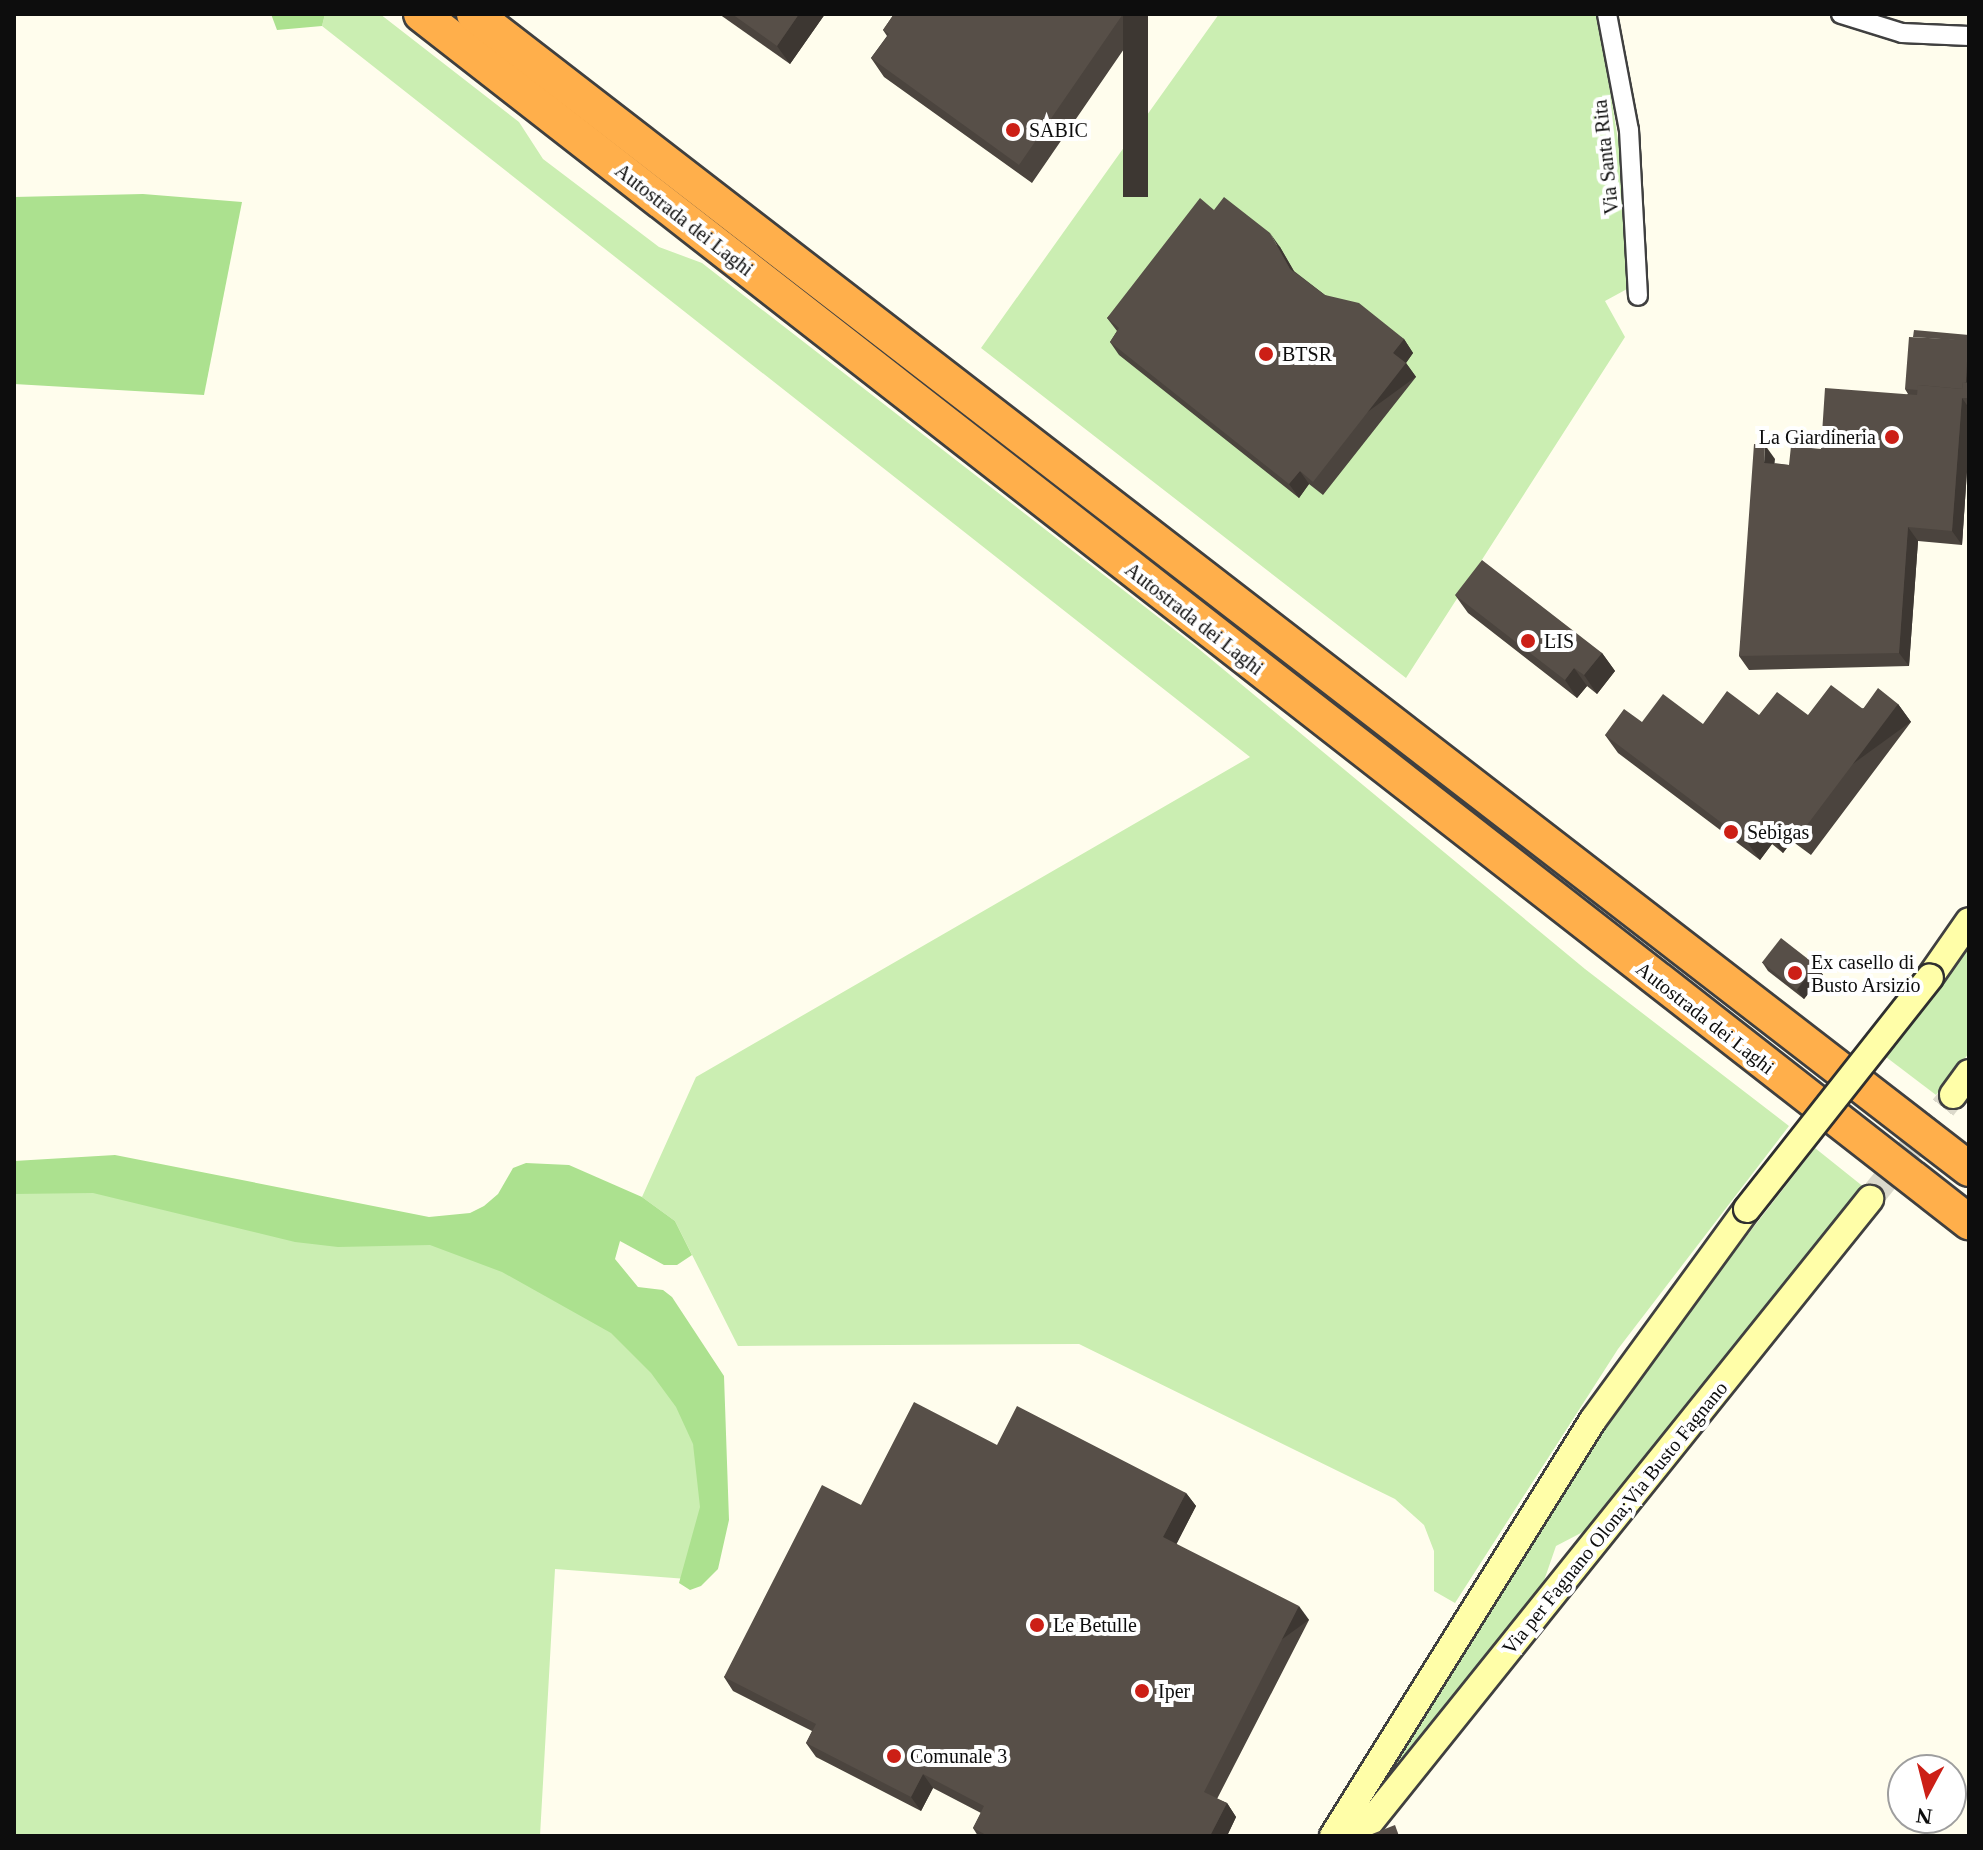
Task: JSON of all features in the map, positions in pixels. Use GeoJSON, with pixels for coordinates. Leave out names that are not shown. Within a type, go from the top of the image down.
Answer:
{"type":"FeatureCollection","features":[{"type":"Feature","properties":{"kind":"highway","name":"Autostrada dei Laghi"},"geometry":{"type":"LineString","coordinates":[[421,14],[1969,1222]]}},
{"type":"Feature","properties":{"kind":"highway","name":"Autostrada dei Laghi"},"geometry":{"type":"LineString","coordinates":[[474,14],[1969,1169]]}},
{"type":"Feature","properties":{"kind":"main road"},"geometry":{"type":"LineString","coordinates":[[1333,1836],[1593,1420],[1747,1209],[1930,977],[1969,921]]}},
{"type":"Feature","properties":{"kind":"main road"},"geometry":{"type":"LineString","coordinates":[[1953,1095],[1969,1073]]}},
{"type":"Feature","properties":{"kind":"main road","name":"Via per Fagnano Olona;Via Busto Fagnano"},"geometry":{"type":"LineString","coordinates":[[1359,1836],[1870,1199]]}},
{"type":"Feature","properties":{"kind":"street","name":"Via Santa Rita"},"geometry":{"type":"LineString","coordinates":[[1607,14],[1629,130],[1638,296]]}},
{"type":"Feature","properties":{"kind":"street"},"geometry":{"type":"LineString","coordinates":[[1841,14],[1902,33],[1969,36]]}},
{"type":"Feature","properties":{"kind":"green space"},"geometry":{"type":"Polygon","coordinates":[[[271,14],[325,14],[322,26],[277,30],[271,14]]]}},
{"type":"Feature","properties":{"kind":"green space"},"geometry":{"type":"Polygon","coordinates":[[[325,14],[380,14],[519,122],[543,159],[659,247],[702,263],[1194,645],[1585,969],[1789,1126],[1618,1349],[1455,1603],[1434,1591],[1434,1551],[1424,1525],[1395,1499],[1079,1344],[738,1346],[675,1221],[642,1197],[696,1077],[1250,757],[322,26],[325,14]]]}},
{"type":"Feature","properties":{"kind":"green space"},"geometry":{"type":"Polygon","coordinates":[[[1219,14],[1598,14],[1624,178],[1627,289],[1605,301],[1625,337],[1406,678],[981,348],[1219,14]]]}},
{"type":"Feature","properties":{"kind":"green space"},"geometry":{"type":"Polygon","coordinates":[[[143,194],[242,202],[204,395],[14,384],[14,197],[143,194]]]}},
{"type":"Feature","properties":{"kind":"green space"},"geometry":{"type":"Polygon","coordinates":[[[1969,946],[1969,1053],[1936,1095],[1886,1057],[1969,946]]]}},
{"type":"Feature","properties":{"kind":"green space"},"geometry":{"type":"Polygon","coordinates":[[[1815,1148],[1865,1188],[1602,1522],[1556,1546],[1537,1601],[1374,1794],[1611,1411],[1815,1148]]]}},
{"type":"Feature","properties":{"kind":"green space"},"geometry":{"type":"Polygon","coordinates":[[[115,1155],[429,1217],[470,1213],[484,1206],[498,1194],[513,1168],[526,1163],[569,1165],[642,1197],[675,1221],[692,1255],[677,1265],[664,1265],[620,1241],[615,1259],[638,1287],[663,1290],[672,1297],[724,1376],[729,1520],[718,1569],[701,1586],[690,1590],[679,1583],[700,1507],[693,1444],[676,1407],[651,1373],[611,1333],[502,1272],[430,1245],[338,1247],[295,1242],[93,1193],[14,1194],[14,1161],[115,1155]]]}},
{"type":"Feature","properties":{"kind":"green space"},"geometry":{"type":"Polygon","coordinates":[[[91,1189],[419,1237],[614,1309],[688,1424],[710,1507],[687,1579],[555,1569],[540,1836],[14,1836],[14,1190],[91,1189]]]}},
{"type":"Feature","properties":{"kind":"building"},"geometry":{"type":"Polygon","coordinates":[[[732,14],[799,14],[777,46],[732,14]]]}},
{"type":"Feature","properties":{"kind":"building","name":"SABIC"},"geometry":{"type":"Polygon","coordinates":[[[894,14],[1123,14],[1019,165],[871,58],[889,34],[883,30],[894,14]]]}},
{"type":"Feature","properties":{"kind":"building","name":"BTSR"},"geometry":{"type":"Polygon","coordinates":[[[1224,197],[1270,233],[1290,269],[1325,295],[1359,303],[1404,339],[1393,353],[1406,363],[1313,482],[1300,471],[1289,484],[1110,342],[1119,328],[1107,318],[1200,198],[1214,210],[1224,197]]]}},
{"type":"Feature","properties":{"kind":"building"},"geometry":{"type":"Polygon","coordinates":[[[1914,330],[1969,335],[1969,341],[1913,337],[1914,330]]]}},
{"type":"Feature","properties":{"kind":"building"},"geometry":{"type":"Polygon","coordinates":[[[1909,337],[1968,340],[1966,382],[1963,382],[1962,389],[1918,385],[1918,390],[1905,389],[1909,337]]]}},
{"type":"Feature","properties":{"kind":"building"},"geometry":{"type":"Polygon","coordinates":[[[1963,382],[1969,383],[1969,398],[1962,398],[1952,531],[1908,527],[1899,653],[1739,656],[1754,444],[1765,445],[1764,463],[1789,465],[1791,446],[1821,449],[1825,388],[1917,395],[1918,385],[1962,389],[1963,382]]]}},
{"type":"Feature","properties":{"kind":"building"},"geometry":{"type":"Polygon","coordinates":[[[1482,560],[1602,653],[1584,675],[1574,668],[1565,680],[1455,595],[1482,560]]]}},
{"type":"Feature","properties":{"kind":"building"},"geometry":{"type":"Polygon","coordinates":[[[1831,685],[1863,709],[1878,688],[1898,704],[1798,837],[1780,823],[1770,835],[1759,826],[1747,842],[1605,735],[1624,709],[1642,722],[1663,694],[1703,724],[1727,691],[1759,715],[1777,692],[1808,715],[1831,685]]]}},
{"type":"Feature","properties":{"kind":"building","name":"Ex casello di Busto Arsizio"},"geometry":{"type":"Polygon","coordinates":[[[1781,938],[1816,965],[1797,990],[1762,962],[1781,938]]]}},
{"type":"Feature","properties":{"kind":"building","name":"Le Betulle"},"geometry":{"type":"Polygon","coordinates":[[[914,1402],[997,1445],[1017,1406],[1186,1493],[1163,1537],[1299,1606],[1204,1792],[1227,1803],[1210,1836],[988,1836],[973,1828],[984,1806],[923,1774],[911,1797],[806,1743],[816,1724],[724,1677],[822,1485],[861,1505],[914,1402]]]}},
{"type":"Feature","properties":{"kind":"building"},"geometry":{"type":"Polygon","coordinates":[[[1395,1825],[1399,1836],[1367,1836],[1395,1825]]]}},
{"type":"Feature","properties":{"kind":"tunnel"},"geometry":{"type":"LineString","coordinates":[[1870,1199],[1953,1095]]}},
{"type":"Feature","properties":{"kind":"place","name":"SABIC"},"geometry":{"type":"Point","coordinates":[1013,130]}},
{"type":"Feature","properties":{"kind":"place","name":"BTSR"},"geometry":{"type":"Point","coordinates":[1266,354]}},
{"type":"Feature","properties":{"kind":"place","name":"La Giardineria"},"geometry":{"type":"Point","coordinates":[1892,437]}},
{"type":"Feature","properties":{"kind":"place","name":"LIS"},"geometry":{"type":"Point","coordinates":[1528,641]}},
{"type":"Feature","properties":{"kind":"place","name":"Sebigas"},"geometry":{"type":"Point","coordinates":[1731,832]}},
{"type":"Feature","properties":{"kind":"place","name":"Ex casello di Busto Arsizio"},"geometry":{"type":"Point","coordinates":[1795,973]}},
{"type":"Feature","properties":{"kind":"place","name":"Le Betulle"},"geometry":{"type":"Point","coordinates":[1037,1625]}},
{"type":"Feature","properties":{"kind":"place","name":"Iper"},"geometry":{"type":"Point","coordinates":[1142,1691]}},
{"type":"Feature","properties":{"kind":"place","name":"Comunale 3"},"geometry":{"type":"Point","coordinates":[894,1756]}}]}
